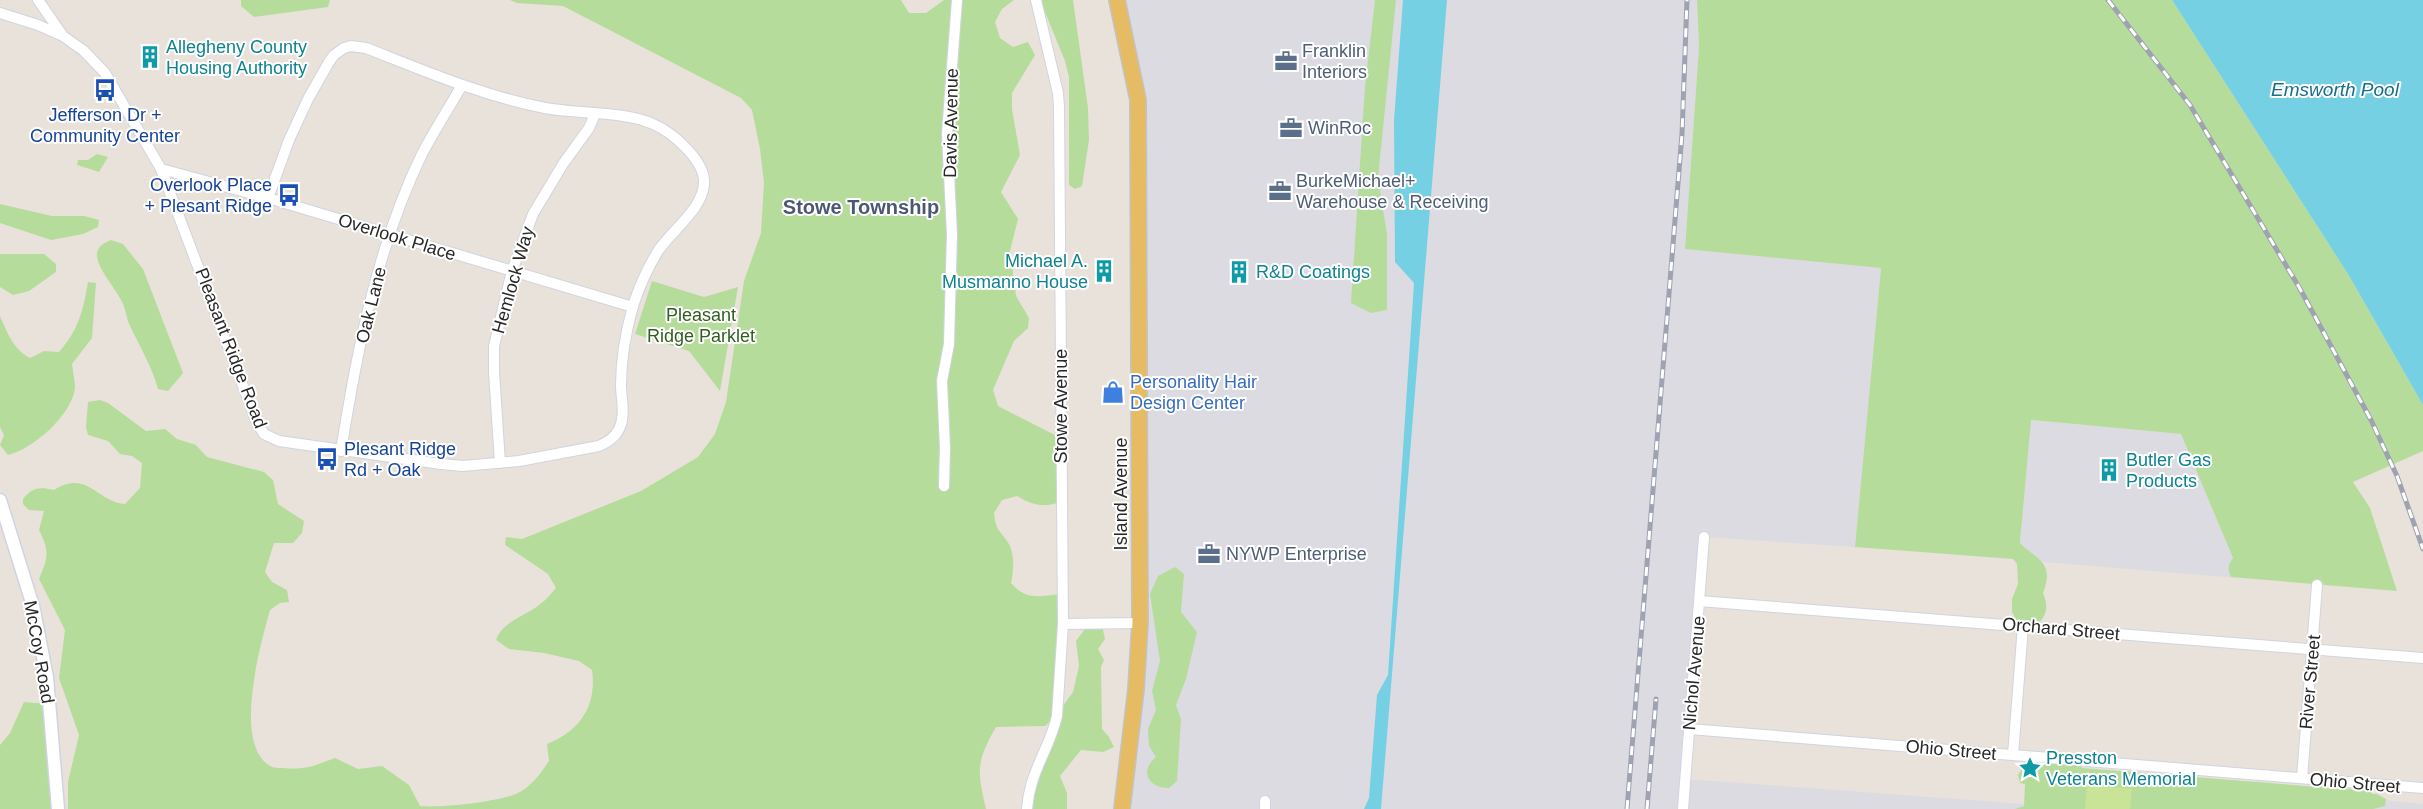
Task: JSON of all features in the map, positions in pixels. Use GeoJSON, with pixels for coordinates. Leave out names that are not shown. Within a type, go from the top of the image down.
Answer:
{"type":"FeatureCollection","features":[{"type":"Feature","properties":{"kind":"main road","name":"Island Avenue"},"geometry":{"type":"LineString","coordinates":[[1117,0],[1138,100],[1140,623],[1136,689],[1122,809]]}},
{"type":"Feature","properties":{"kind":"street"},"geometry":{"type":"LineString","coordinates":[[38,0],[63,36]]}},
{"type":"Feature","properties":{"kind":"street","name":"Davis Avenue"},"geometry":{"type":"LineString","coordinates":[[944,486],[945,448],[942,381],[949,344],[952,234],[947,134],[957,0]]}},
{"type":"Feature","properties":{"kind":"street","name":"Stowe Avenue"},"geometry":{"type":"LineString","coordinates":[[1027,809],[1035,768],[1054,729],[1057,716],[1063,624],[1059,107],[1058,93],[1036,0]]}},
{"type":"Feature","properties":{"kind":"street"},"geometry":{"type":"LineString","coordinates":[[0,13],[38,25],[63,36]]}},
{"type":"Feature","properties":{"kind":"street","name":"Pleasant Ridge Road"},"geometry":{"type":"LineString","coordinates":[[63,36],[84,51],[105,73],[161,169],[260,429],[270,438],[341,451],[463,466],[500,463],[600,446],[611,440],[619,430],[623,418],[621,384],[624,346],[633,307],[644,276],[659,250],[701,199],[705,183],[702,169],[693,154],[655,124],[637,118],[546,108],[512,101],[462,85],[366,48],[351,46],[339,51],[329,62],[308,98],[289,140],[268,198]]}},
{"type":"Feature","properties":{"kind":"street","name":"Oak Lane"},"geometry":{"type":"LineString","coordinates":[[341,451],[368,309],[390,234],[422,154],[462,85]]}},
{"type":"Feature","properties":{"kind":"street","name":"Hemlock Way"},"geometry":{"type":"LineString","coordinates":[[500,463],[494,346],[512,271],[532,214],[563,164],[589,128],[595,114]]}},
{"type":"Feature","properties":{"kind":"street","name":"Overlook Place"},"geometry":{"type":"LineString","coordinates":[[161,169],[268,198],[633,307]]}},
{"type":"Feature","properties":{"kind":"street","name":"McCoy Road"},"geometry":{"type":"LineString","coordinates":[[0,500],[32,606],[47,678],[58,809]]}},
{"type":"Feature","properties":{"kind":"street","name":"Nichol Avenue"},"geometry":{"type":"LineString","coordinates":[[1683,809],[1704,536]]}},
{"type":"Feature","properties":{"kind":"street","name":"River Street"},"geometry":{"type":"LineString","coordinates":[[2302,778],[2317,585]]}},
{"type":"Feature","properties":{"kind":"street","name":"Orchard Street"},"geometry":{"type":"LineString","coordinates":[[1699,601],[2423,658]]}},
{"type":"Feature","properties":{"kind":"street"},"geometry":{"type":"LineString","coordinates":[[1063,624],[1140,623]]}},
{"type":"Feature","properties":{"kind":"street"},"geometry":{"type":"LineString","coordinates":[[2013,755],[2023,626]]}},
{"type":"Feature","properties":{"kind":"street","name":"Ohio Street"},"geometry":{"type":"LineString","coordinates":[[1689,729],[2423,788]]}},
{"type":"Feature","properties":{"kind":"shaded area"},"geometry":{"type":"Polygon","coordinates":[[[1117,0],[1697,0],[1699,47],[1685,249],[1881,268],[1855,547],[1704,537],[1685,779],[2024,804],[2023,809],[1122,809],[1136,689],[1138,100],[1117,0]]]}},
{"type":"Feature","properties":{"kind":"shaded area"},"geometry":{"type":"Polygon","coordinates":[[[2030,420],[2181,434],[2238,570],[2238,578],[2019,560],[2030,420]]]}},
{"type":"Feature","properties":{"kind":"shaded area"},"geometry":{"type":"Polygon","coordinates":[[[2371,799],[2423,804],[2423,809],[2370,809],[2371,799]]]}},
{"type":"Feature","properties":{"kind":"green space"},"geometry":{"type":"Polygon","coordinates":[[[241,0],[330,0],[328,7],[254,17],[241,6],[241,0]]]}},
{"type":"Feature","properties":{"kind":"green space"},"geometry":{"type":"Polygon","coordinates":[[[510,0],[901,0],[909,13],[926,13],[944,0],[1014,0],[1002,9],[995,22],[1000,38],[1013,47],[1028,42],[1035,55],[1012,93],[1012,109],[1020,155],[1001,192],[1018,219],[1010,251],[1016,296],[1029,318],[1028,328],[1014,341],[993,390],[998,406],[1059,437],[1060,502],[1038,505],[1017,496],[1002,500],[994,513],[999,531],[1010,545],[1013,556],[1011,583],[1022,593],[1028,595],[1061,594],[1060,678],[1051,721],[1045,726],[996,727],[989,739],[980,766],[981,785],[986,809],[68,809],[68,782],[79,735],[59,678],[65,630],[39,579],[46,560],[45,544],[39,530],[44,511],[29,510],[23,504],[23,499],[33,490],[44,488],[54,490],[65,484],[75,483],[91,488],[115,502],[125,504],[140,488],[142,463],[132,456],[120,454],[108,441],[88,435],[86,427],[88,402],[100,400],[108,403],[146,431],[165,429],[177,439],[196,445],[207,457],[264,472],[273,480],[278,504],[304,521],[302,533],[293,543],[274,543],[265,572],[272,582],[287,590],[289,602],[280,603],[270,610],[252,693],[251,717],[253,739],[260,756],[272,767],[304,768],[335,758],[358,769],[382,766],[409,785],[420,806],[483,802],[516,794],[531,784],[549,761],[547,744],[569,732],[584,716],[592,695],[592,670],[579,661],[544,653],[509,649],[496,640],[504,628],[541,603],[556,588],[548,574],[505,545],[506,537],[522,539],[641,491],[698,457],[715,434],[726,402],[744,281],[761,233],[764,183],[760,149],[752,110],[741,98],[563,6],[517,3],[510,0]]]}},
{"type":"Feature","properties":{"kind":"green space"},"geometry":{"type":"Polygon","coordinates":[[[1040,0],[1073,0],[1088,108],[1089,140],[1082,186],[1075,189],[1069,185],[1069,77],[1065,61],[1040,0]]]}},
{"type":"Feature","properties":{"kind":"green space"},"geometry":{"type":"Polygon","coordinates":[[[1375,0],[1396,0],[1378,178],[1387,234],[1387,310],[1371,313],[1351,303],[1365,86],[1375,0]]]}},
{"type":"Feature","properties":{"kind":"green space"},"geometry":{"type":"Polygon","coordinates":[[[1697,0],[2172,0],[2348,274],[2423,405],[2423,451],[2353,482],[2370,508],[2397,591],[2231,577],[2229,567],[2233,558],[2181,434],[2031,420],[2020,543],[2038,558],[2047,574],[2043,593],[2046,611],[2036,626],[2019,625],[2012,612],[2012,599],[2018,584],[2017,564],[2013,559],[1855,547],[1881,268],[1685,249],[1699,47],[1697,0]]]}},
{"type":"Feature","properties":{"kind":"green space"},"geometry":{"type":"Polygon","coordinates":[[[97,154],[108,157],[99,172],[77,165],[78,160],[88,160],[97,154]]]}},
{"type":"Feature","properties":{"kind":"green space"},"geometry":{"type":"Polygon","coordinates":[[[0,204],[52,216],[84,216],[99,220],[98,227],[83,234],[51,240],[0,223],[0,204]]]}},
{"type":"Feature","properties":{"kind":"green space"},"geometry":{"type":"Polygon","coordinates":[[[111,240],[123,244],[143,269],[183,373],[168,391],[158,389],[129,323],[123,303],[98,261],[97,253],[99,248],[111,240]]]}},
{"type":"Feature","properties":{"kind":"green space"},"geometry":{"type":"Polygon","coordinates":[[[0,254],[44,254],[56,264],[56,272],[29,291],[13,295],[0,287],[0,254]]]}},
{"type":"Feature","properties":{"kind":"green space","name":"Pleasant Ridge Parklet"},"geometry":{"type":"Polygon","coordinates":[[[652,281],[704,297],[738,287],[720,391],[689,351],[635,334],[652,281]]]}},
{"type":"Feature","properties":{"kind":"green space"},"geometry":{"type":"Polygon","coordinates":[[[88,282],[96,283],[92,338],[72,364],[75,388],[67,409],[50,429],[29,446],[8,455],[0,445],[4,435],[0,427],[0,316],[15,345],[30,358],[44,351],[59,352],[76,327],[88,282]]]}},
{"type":"Feature","properties":{"kind":"green space"},"geometry":{"type":"Polygon","coordinates":[[[1175,567],[1184,574],[1181,612],[1197,632],[1186,679],[1176,705],[1181,719],[1177,781],[1169,788],[1151,782],[1147,773],[1151,762],[1156,757],[1149,746],[1148,729],[1156,710],[1152,691],[1160,661],[1150,594],[1158,576],[1175,567]]]}},
{"type":"Feature","properties":{"kind":"green space"},"geometry":{"type":"Polygon","coordinates":[[[1102,625],[1105,639],[1098,649],[1104,660],[1101,667],[1102,729],[1114,747],[1103,752],[1081,750],[1060,776],[1067,793],[1067,809],[1029,809],[1060,710],[1073,692],[1079,666],[1076,641],[1087,626],[1102,625]]]}},
{"type":"Feature","properties":{"kind":"green space"},"geometry":{"type":"Polygon","coordinates":[[[24,702],[47,704],[56,809],[0,809],[0,745],[10,733],[24,702]]]}},
{"type":"Feature","properties":{"kind":"green space"},"geometry":{"type":"Polygon","coordinates":[[[2040,758],[2076,761],[2082,768],[2318,787],[2324,783],[2335,785],[2337,788],[2372,791],[2372,794],[2377,794],[2386,799],[2385,806],[2373,809],[2015,809],[2024,806],[2025,784],[2020,783],[2018,775],[2023,767],[2027,767],[2027,763],[2035,764],[2040,758]]]}},
{"type":"Feature","properties":{"kind":"green space"},"geometry":{"type":"Polygon","coordinates":[[[2087,784],[2132,789],[2130,809],[2085,809],[2087,784]]]}},
{"type":"Feature","properties":{"kind":"water"},"geometry":{"type":"Polygon","coordinates":[[[1403,0],[1447,0],[1381,809],[1364,809],[1369,798],[1377,695],[1388,675],[1414,283],[1395,262],[1394,120],[1403,0]]]}},
{"type":"Feature","properties":{"kind":"water","name":"Emsworth Pool"},"geometry":{"type":"Polygon","coordinates":[[[2172,0],[2423,0],[2423,405],[2348,274],[2172,0]]]}},
{"type":"Feature","properties":{"kind":"railway"},"geometry":{"type":"LineString","coordinates":[[1627,809],[1682,134],[1687,0]]}},
{"type":"Feature","properties":{"kind":"railway"},"geometry":{"type":"LineString","coordinates":[[2108,0],[2190,105],[2299,287],[2371,420],[2397,476],[2423,549]]}},
{"type":"Feature","properties":{"kind":"railway"},"geometry":{"type":"LineString","coordinates":[[1647,809],[1656,699]]}},
{"type":"Feature","properties":{"kind":"place","name":"Allegheny County Housing Authority"},"geometry":{"type":"Point","coordinates":[150,57]}},
{"type":"Feature","properties":{"kind":"place","name":"Franklin Interiors"},"geometry":{"type":"Point","coordinates":[1286,61]}},
{"type":"Feature","properties":{"kind":"place","name":"Jefferson Dr + Community Center"},"geometry":{"type":"Point","coordinates":[105,90]}},
{"type":"Feature","properties":{"kind":"place","name":"WinRoc"},"geometry":{"type":"Point","coordinates":[1291,128]}},
{"type":"Feature","properties":{"kind":"place","name":"BurkeMichael+ Warehouse & Receiving"},"geometry":{"type":"Point","coordinates":[1280,191]}},
{"type":"Feature","properties":{"kind":"place","name":"Overlook Place + Plesant Ridge"},"geometry":{"type":"Point","coordinates":[289,195]}},
{"type":"Feature","properties":{"kind":"place","name":"Michael A. Musmanno House"},"geometry":{"type":"Point","coordinates":[1104,271]}},
{"type":"Feature","properties":{"kind":"place","name":"R&D Coatings"},"geometry":{"type":"Point","coordinates":[1239,272]}},
{"type":"Feature","properties":{"kind":"place","name":"Personality Hair Design Center"},"geometry":{"type":"Point","coordinates":[1113,392]}},
{"type":"Feature","properties":{"kind":"place","name":"Plesant Ridge Rd + Oak"},"geometry":{"type":"Point","coordinates":[327,459]}},
{"type":"Feature","properties":{"kind":"place","name":"Butler Gas Products"},"geometry":{"type":"Point","coordinates":[2109,470]}},
{"type":"Feature","properties":{"kind":"place","name":"NYWP Enterprise"},"geometry":{"type":"Point","coordinates":[1209,554]}},
{"type":"Feature","properties":{"kind":"place","name":"Presston Veterans Memorial"},"geometry":{"type":"Point","coordinates":[2030,768]}},
{"type":"Feature","properties":{"kind":"district","name":"Stowe Township"},"geometry":{"type":"Point","coordinates":[861,207]}}]}
